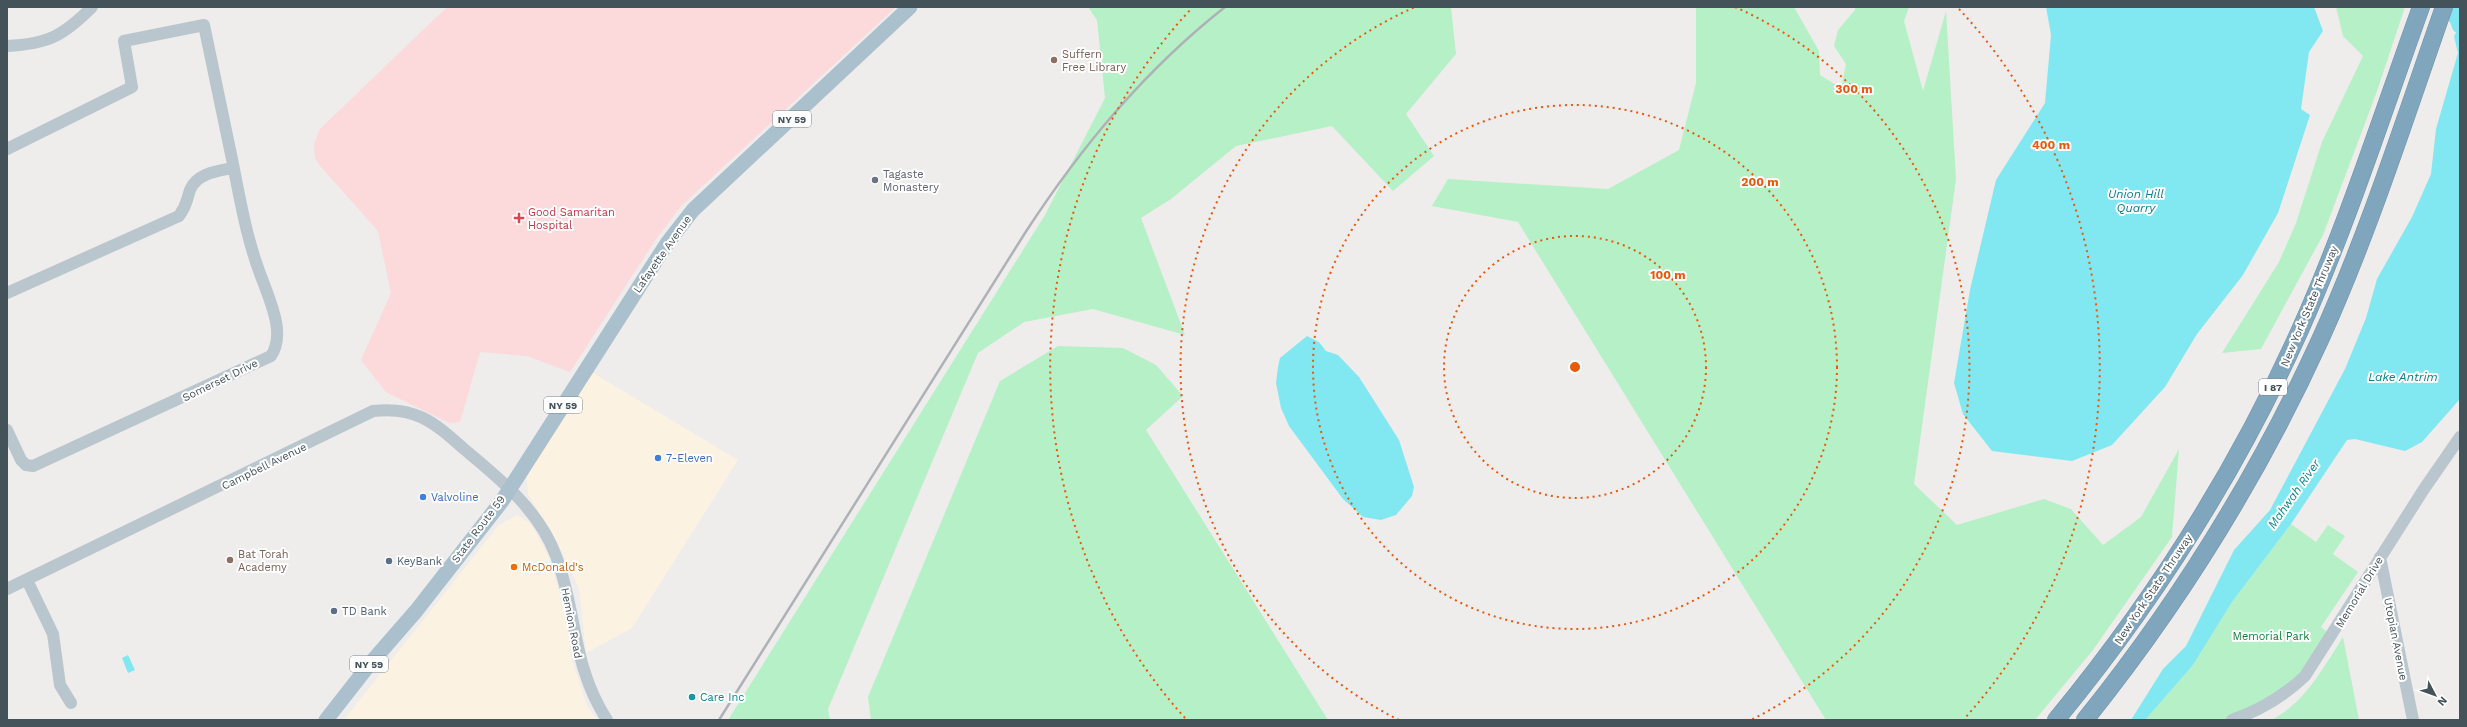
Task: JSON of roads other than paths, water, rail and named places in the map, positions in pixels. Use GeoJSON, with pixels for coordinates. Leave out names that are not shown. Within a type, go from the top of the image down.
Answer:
{"type":"FeatureCollection","features":[{"type":"Feature","properties":{"kind":"highway","name":"New York State Thruway"},"geometry":{"type":"LineString","coordinates":[[2085,720],[2129,664],[2181,590],[2232,509],[2279,425],[2320,339],[2345,281],[2444,7]]}},
{"type":"Feature","properties":{"kind":"highway","name":"New York State Thruway"},"geometry":{"type":"LineString","coordinates":[[2056,720],[2107,656],[2162,577],[2216,491],[2259,414],[2300,330],[2324,273],[2419,11]]}},
{"type":"Feature","properties":{"kind":"main road","name":"Lafayette Avenue"},"geometry":{"type":"LineString","coordinates":[[509,487],[537,448],[668,242],[693,210],[910,7]]}},
{"type":"Feature","properties":{"kind":"main road","name":"State Route 59"},"geometry":{"type":"LineString","coordinates":[[326,720],[369,665],[416,611],[490,517],[509,487]]}},
{"type":"Feature","properties":{"kind":"street"},"geometry":{"type":"LineString","coordinates":[[7,46],[28,45],[53,39],[73,26],[92,7]]}},
{"type":"Feature","properties":{"kind":"street","name":"Somerset Drive"},"geometry":{"type":"LineString","coordinates":[[7,149],[132,87],[124,40],[204,24],[233,168],[254,259],[269,298],[278,332],[277,347],[270,356],[33,466],[26,465],[21,460],[7,430]]}},
{"type":"Feature","properties":{"kind":"street"},"geometry":{"type":"LineString","coordinates":[[7,293],[179,216],[188,204],[190,190],[197,181],[207,174],[233,168]]}},
{"type":"Feature","properties":{"kind":"street","name":"Campbell Avenue"},"geometry":{"type":"LineString","coordinates":[[7,589],[373,411],[402,410],[420,416],[444,431],[509,487]]}},
{"type":"Feature","properties":{"kind":"street","name":"Memorial Drive"},"geometry":{"type":"LineString","coordinates":[[2232,720],[2267,707],[2288,693],[2305,676],[2319,657],[2380,557],[2460,437]]}},
{"type":"Feature","properties":{"kind":"street","name":"Hemion Road"},"geometry":{"type":"LineString","coordinates":[[509,487],[536,520],[556,555],[563,578],[580,664],[596,704],[606,720]]}},
{"type":"Feature","properties":{"kind":"street","name":"Utopian Avenue"},"geometry":{"type":"LineString","coordinates":[[2380,557],[2413,720]]}},
{"type":"Feature","properties":{"kind":"street"},"geometry":{"type":"LineString","coordinates":[[26,580],[53,634],[60,685],[71,703]]}},
{"type":"Feature","properties":{"kind":"water","name":"Union Hill Quarry"},"geometry":{"type":"Polygon","coordinates":[[[2046,7],[2314,7],[2323,31],[2309,52],[2301,109],[2310,115],[2278,213],[2243,275],[2197,334],[2165,387],[2112,445],[2072,461],[1992,451],[1963,414],[1954,383],[1970,290],[1996,180],[2045,103],[2051,35],[2046,7]]]}},
{"type":"Feature","properties":{"kind":"water","name":"Lake Antrim"},"geometry":{"type":"Polygon","coordinates":[[[2460,27],[2460,399],[2422,442],[2405,451],[2355,439],[2347,440],[2291,524],[2232,602],[2193,665],[2146,719],[2131,720],[2163,669],[2186,646],[2234,550],[2270,510],[2345,369],[2366,318],[2377,279],[2412,217],[2431,174],[2436,129],[2458,53],[2454,36],[2460,27]]]}},
{"type":"Feature","properties":{"kind":"water"},"geometry":{"type":"Polygon","coordinates":[[[1307,336],[1319,342],[1326,351],[1338,355],[1359,377],[1399,440],[1414,487],[1412,496],[1396,515],[1381,520],[1363,517],[1343,499],[1289,426],[1281,408],[1276,383],[1278,367],[1280,358],[1307,336]]]}},
{"type":"Feature","properties":{"kind":"water"},"geometry":{"type":"Polygon","coordinates":[[[128,655],[135,670],[128,673],[122,658],[128,655]]]}},
{"type":"Feature","properties":{"kind":"waterway","name":"Mahwah River"},"geometry":{"type":"LineString","coordinates":[[2447,7],[2457,18],[2460,26]]}},
{"type":"Feature","properties":{"kind":"railway"},"geometry":{"type":"LineString","coordinates":[[719,720],[1046,201],[1068,170],[1141,84],[1167,57],[1225,7]]}},
{"type":"Feature","properties":{"kind":"place","name":"Suffern Free Library"},"geometry":{"type":"Point","coordinates":[1054,60]}},
{"type":"Feature","properties":{"kind":"place","name":"Tagaste Monastery"},"geometry":{"type":"Point","coordinates":[875,180]}},
{"type":"Feature","properties":{"kind":"place","name":"Good Samaritan Hospital"},"geometry":{"type":"Point","coordinates":[519,218]}},
{"type":"Feature","properties":{"kind":"place","name":"7-Eleven"},"geometry":{"type":"Point","coordinates":[658,458]}},
{"type":"Feature","properties":{"kind":"place","name":"Valvoline"},"geometry":{"type":"Point","coordinates":[423,497]}},
{"type":"Feature","properties":{"kind":"place","name":"Bat Torah Academy"},"geometry":{"type":"Point","coordinates":[230,560]}},
{"type":"Feature","properties":{"kind":"place","name":"KeyBank"},"geometry":{"type":"Point","coordinates":[389,561]}},
{"type":"Feature","properties":{"kind":"place","name":"McDonald's"},"geometry":{"type":"Point","coordinates":[514,567]}},
{"type":"Feature","properties":{"kind":"place","name":"TD Bank"},"geometry":{"type":"Point","coordinates":[334,611]}},
{"type":"Feature","properties":{"kind":"place","name":"Care Inc"},"geometry":{"type":"Point","coordinates":[692,697]}},
{"type":"Feature","properties":{"kind":"park label","name":"Memorial Park"},"geometry":{"type":"Point","coordinates":[2271,636]}}]}
